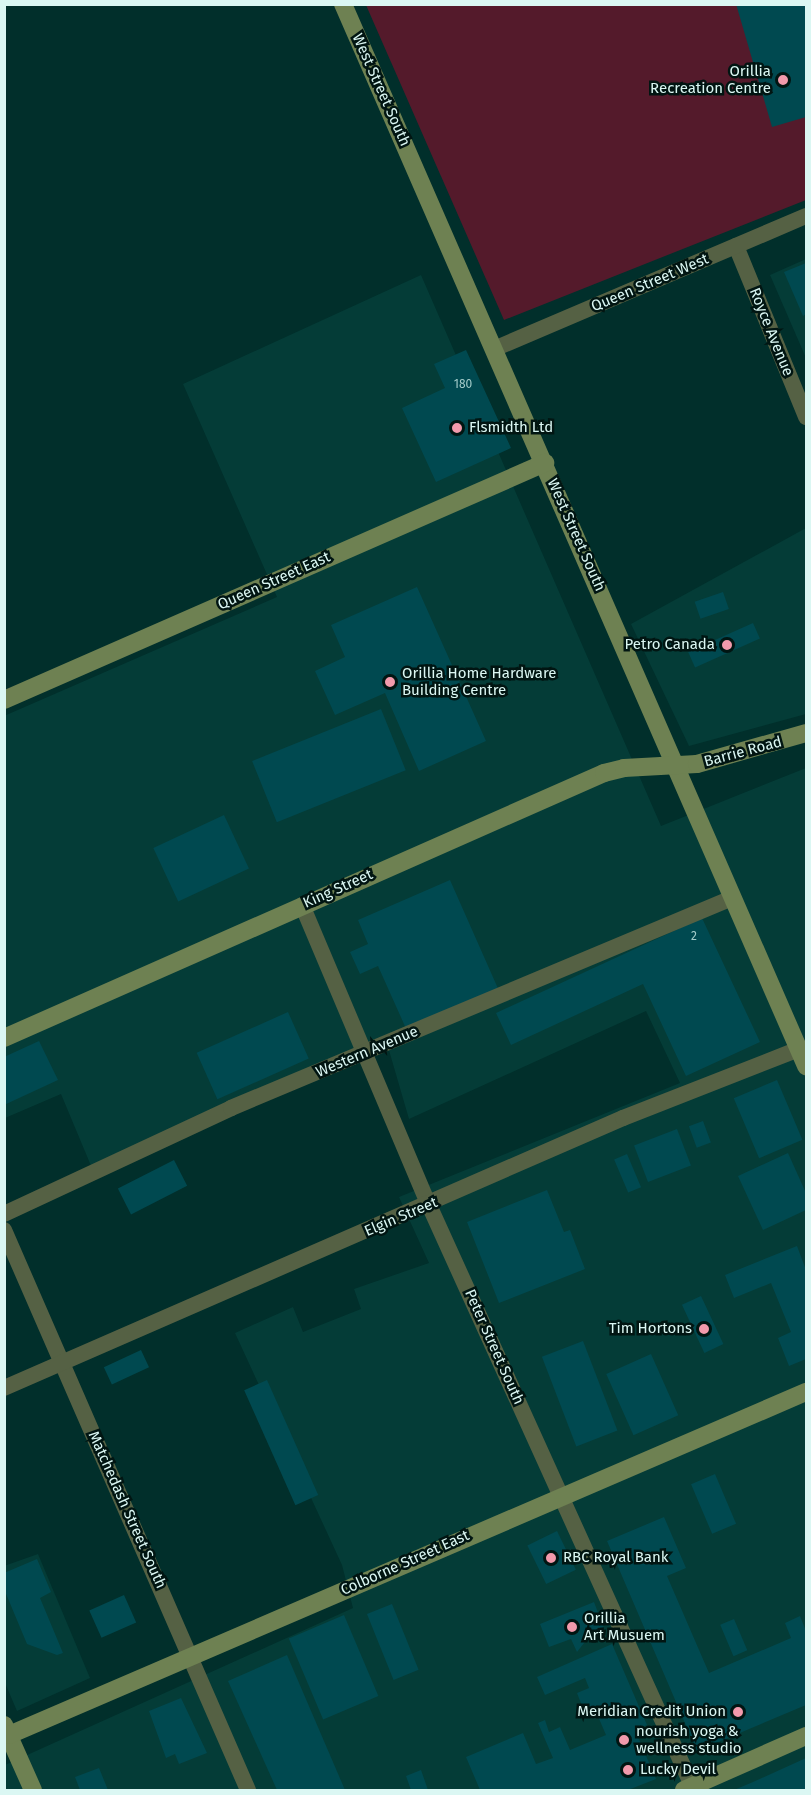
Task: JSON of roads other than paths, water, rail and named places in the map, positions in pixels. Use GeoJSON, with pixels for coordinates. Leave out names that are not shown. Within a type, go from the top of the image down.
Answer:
{"type":"FeatureCollection","features":[{"type":"Feature","properties":{"kind":"street","name":"West Street South"},"geometry":{"type":"LineString","coordinates":[[343,4],[807,1066]]}},
{"type":"Feature","properties":{"kind":"street","name":"Queen Street West"},"geometry":{"type":"LineString","coordinates":[[494,349],[807,216]]}},
{"type":"Feature","properties":{"kind":"street","name":"Royce Avenue"},"geometry":{"type":"LineString","coordinates":[[736,246],[807,417]]}},
{"type":"Feature","properties":{"kind":"street","name":"Queen Street East"},"geometry":{"type":"LineString","coordinates":[[4,700],[545,463]]}},
{"type":"Feature","properties":{"kind":"street","name":"Barrie Road"},"geometry":{"type":"LineString","coordinates":[[678,768],[807,733]]}},
{"type":"Feature","properties":{"kind":"street","name":"King Street"},"geometry":{"type":"LineString","coordinates":[[4,1038],[604,773],[624,768],[678,768]]}},
{"type":"Feature","properties":{"kind":"street","name":"Western Avenue"},"geometry":{"type":"LineString","coordinates":[[4,1214],[231,1108],[732,898]]}},
{"type":"Feature","properties":{"kind":"street","name":"Peter Street South"},"geometry":{"type":"LineString","coordinates":[[302,905],[429,1205],[561,1495],[690,1789]]}},
{"type":"Feature","properties":{"kind":"street","name":"Elgin Street"},"geometry":{"type":"LineString","coordinates":[[4,1388],[429,1205],[623,1118],[799,1048]]}},
{"type":"Feature","properties":{"kind":"street","name":"Matchedash Street South"},"geometry":{"type":"LineString","coordinates":[[4,1230],[248,1791]]}},
{"type":"Feature","properties":{"kind":"street","name":"Colborne Street East"},"geometry":{"type":"LineString","coordinates":[[6,1732],[191,1657],[561,1495],[807,1392]]}},
{"type":"Feature","properties":{"kind":"street"},"geometry":{"type":"LineString","coordinates":[[6,1732],[33,1791]]}},
{"type":"Feature","properties":{"kind":"street"},"geometry":{"type":"LineString","coordinates":[[690,1789],[807,1736]]}},
{"type":"Feature","properties":{"kind":"place","name":"Orillia Recreation Centre"},"geometry":{"type":"Point","coordinates":[783,80]}},
{"type":"Feature","properties":{"kind":"place","name":"Flsmidth Ltd"},"geometry":{"type":"Point","coordinates":[457,428]}},
{"type":"Feature","properties":{"kind":"place","name":"Petro Canada"},"geometry":{"type":"Point","coordinates":[727,645]}},
{"type":"Feature","properties":{"kind":"place","name":"Orillia Home Hardware Building Centre"},"geometry":{"type":"Point","coordinates":[390,682]}},
{"type":"Feature","properties":{"kind":"place","name":"Tim Hortons"},"geometry":{"type":"Point","coordinates":[704,1329]}},
{"type":"Feature","properties":{"kind":"place","name":"RBC Royal Bank"},"geometry":{"type":"Point","coordinates":[551,1558]}},
{"type":"Feature","properties":{"kind":"place","name":"Orillia Art Musuem"},"geometry":{"type":"Point","coordinates":[572,1627]}},
{"type":"Feature","properties":{"kind":"place","name":"Meridian Credit Union"},"geometry":{"type":"Point","coordinates":[738,1712]}},
{"type":"Feature","properties":{"kind":"place","name":"nourish yoga & wellness studio"},"geometry":{"type":"Point","coordinates":[624,1740]}},
{"type":"Feature","properties":{"kind":"place","name":"Lucky Devil"},"geometry":{"type":"Point","coordinates":[628,1770]}}]}
